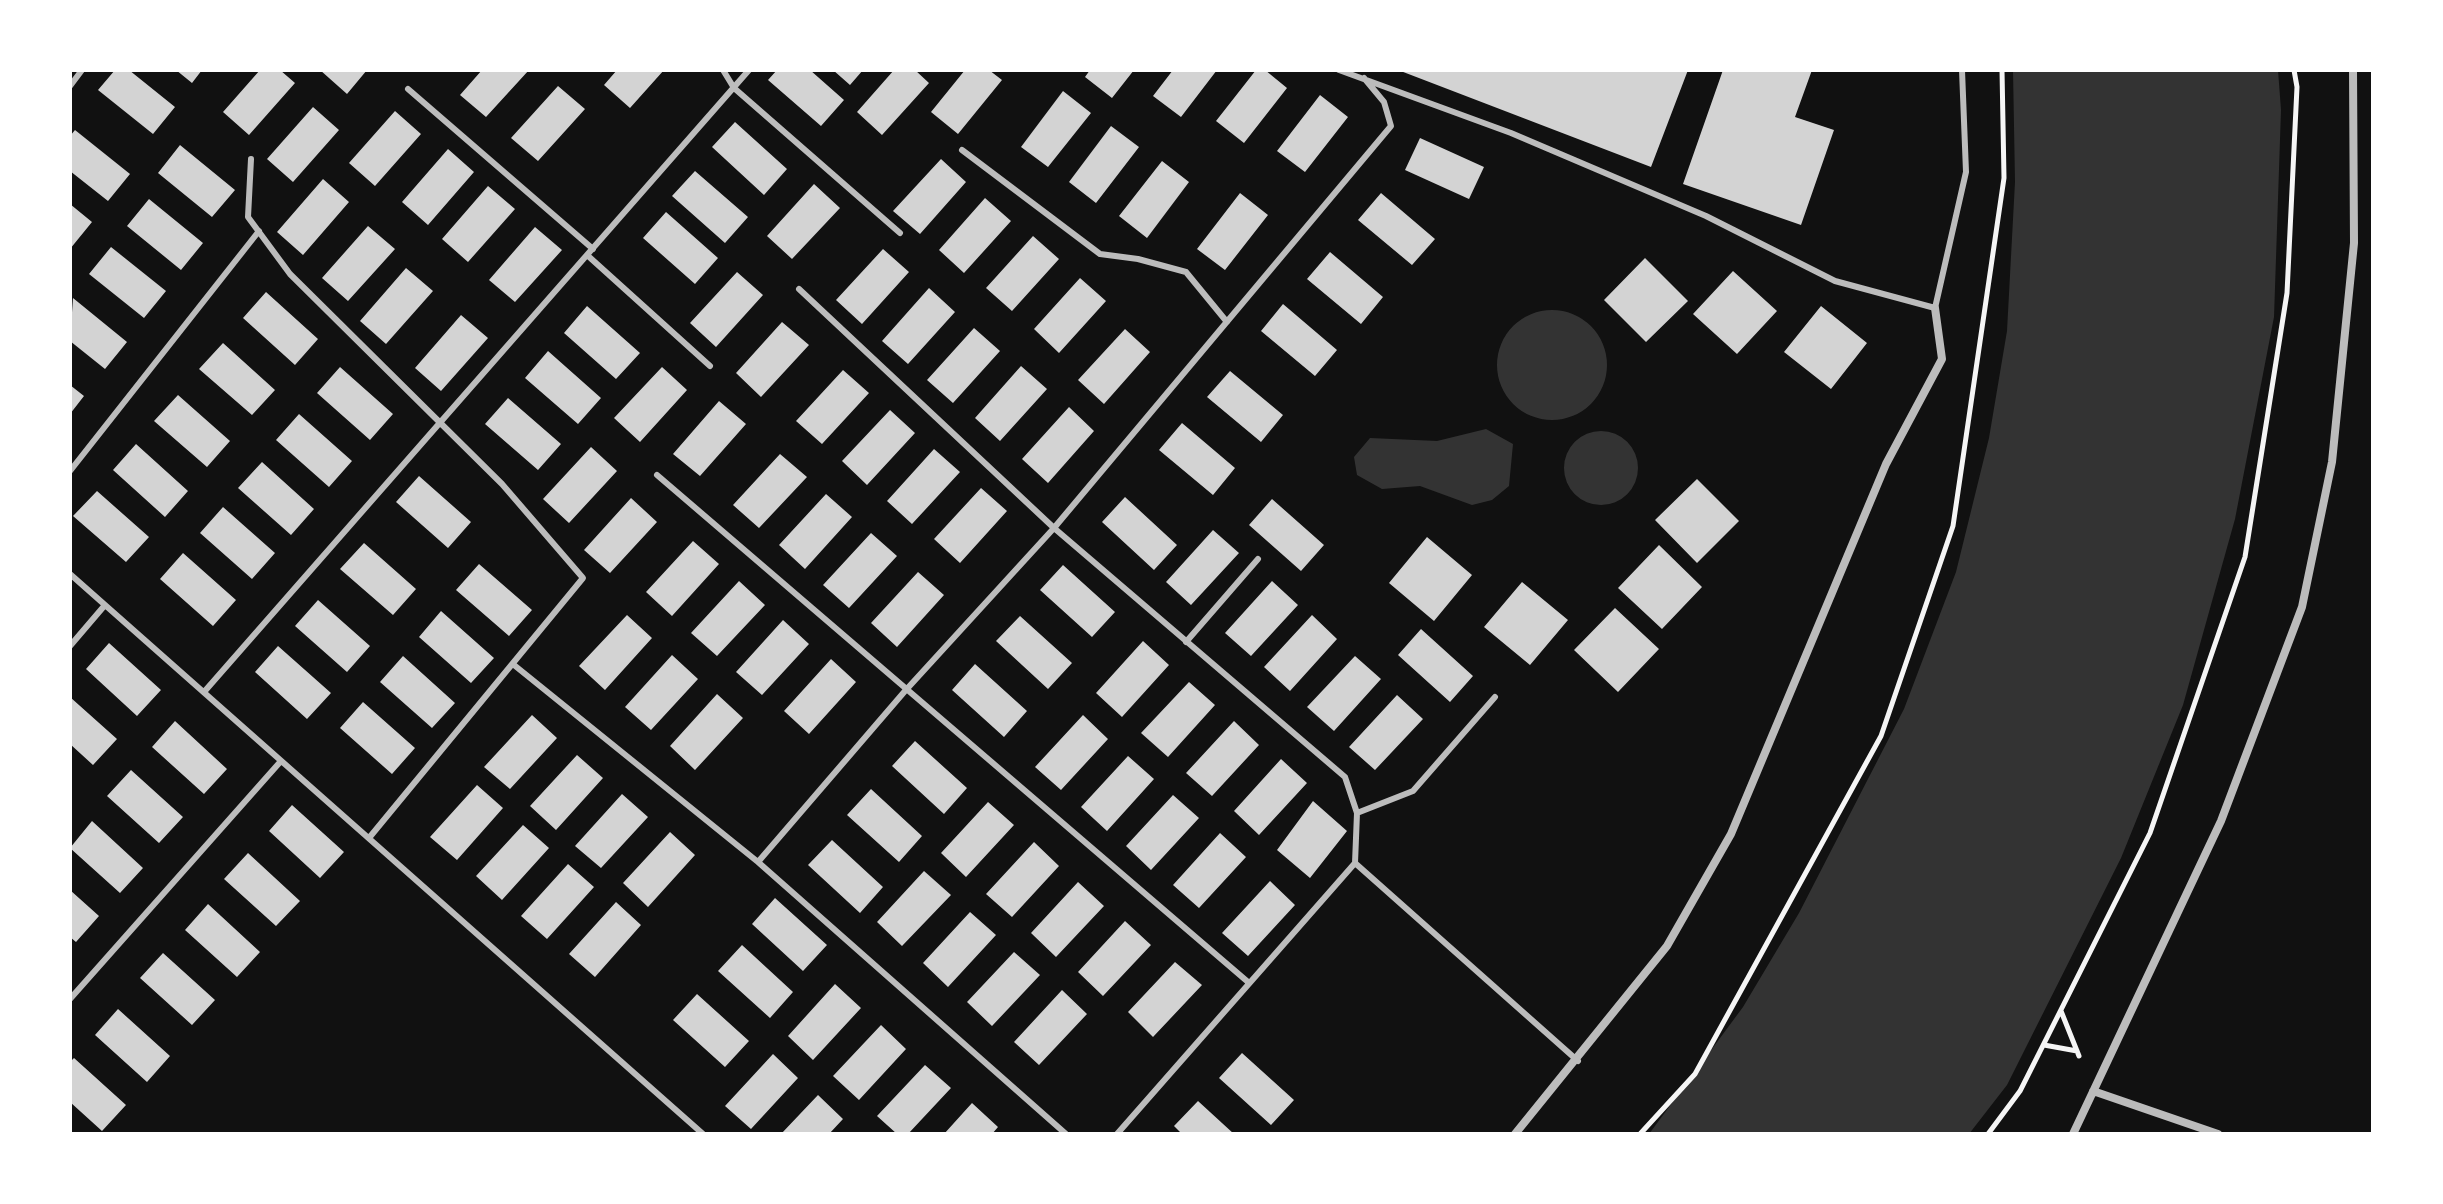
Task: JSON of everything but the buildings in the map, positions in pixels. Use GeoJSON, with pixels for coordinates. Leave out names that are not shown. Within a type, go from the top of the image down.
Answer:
{"type":"FeatureCollection","features":[{"type":"Feature","properties":{"kind":"street"},"geometry":{"type":"LineString","coordinates":[[2073,1134],[2221,821],[2302,607],[2332,462],[2352,258],[2353,70]]}},
{"type":"Feature","properties":{"kind":"street"},"geometry":{"type":"LineString","coordinates":[[1515,1134],[1578,1061],[1667,946],[1731,834],[1886,464],[1942,359],[1935,308]]}},
{"type":"Feature","properties":{"kind":"street"},"geometry":{"type":"LineString","coordinates":[[2093,1091],[2218,1134]]}},
{"type":"Feature","properties":{"kind":"lane"},"geometry":{"type":"LineString","coordinates":[[70,86],[82,70]]}},
{"type":"Feature","properties":{"kind":"lane"},"geometry":{"type":"LineString","coordinates":[[723,70],[734,88],[900,233]]}},
{"type":"Feature","properties":{"kind":"lane"},"geometry":{"type":"LineString","coordinates":[[204,692],[749,70]]}},
{"type":"Feature","properties":{"kind":"lane"},"geometry":{"type":"LineString","coordinates":[[1339,70],[1511,133],[1706,216],[1835,281],[1935,308],[1966,172],[1962,70]]}},
{"type":"Feature","properties":{"kind":"lane"},"geometry":{"type":"LineString","coordinates":[[758,862],[905,691],[1054,528],[1391,126],[1384,102],[1364,78]]}},
{"type":"Feature","properties":{"kind":"lane"},"geometry":{"type":"LineString","coordinates":[[408,89],[593,249]]}},
{"type":"Feature","properties":{"kind":"lane"},"geometry":{"type":"LineString","coordinates":[[962,150],[1100,254],[1186,272],[1227,322]]}},
{"type":"Feature","properties":{"kind":"lane"},"geometry":{"type":"LineString","coordinates":[[251,159],[248,217],[290,274],[502,484],[583,578],[369,838]]}},
{"type":"Feature","properties":{"kind":"lane"},"geometry":{"type":"LineString","coordinates":[[70,471],[259,231]]}},
{"type":"Feature","properties":{"kind":"lane"},"geometry":{"type":"LineString","coordinates":[[587,255],[710,366]]}},
{"type":"Feature","properties":{"kind":"lane"},"geometry":{"type":"LineString","coordinates":[[799,289],[1054,528],[1345,777],[1357,813],[1355,863],[1117,1134]]}},
{"type":"Feature","properties":{"kind":"lane"},"geometry":{"type":"LineString","coordinates":[[657,475],[905,691],[1248,982]]}},
{"type":"Feature","properties":{"kind":"lane"},"geometry":{"type":"LineString","coordinates":[[1186,642],[1258,559]]}},
{"type":"Feature","properties":{"kind":"lane"},"geometry":{"type":"LineString","coordinates":[[70,574],[703,1134]]}},
{"type":"Feature","properties":{"kind":"lane"},"geometry":{"type":"LineString","coordinates":[[70,646],[105,605]]}},
{"type":"Feature","properties":{"kind":"lane"},"geometry":{"type":"LineString","coordinates":[[514,665],[758,862],[1066,1134]]}},
{"type":"Feature","properties":{"kind":"lane"},"geometry":{"type":"LineString","coordinates":[[1357,813],[1413,791],[1495,697]]}},
{"type":"Feature","properties":{"kind":"lane"},"geometry":{"type":"LineString","coordinates":[[70,999],[281,761]]}},
{"type":"Feature","properties":{"kind":"lane"},"geometry":{"type":"LineString","coordinates":[[1355,863],[1578,1061]]}},
{"type":"Feature","properties":{"kind":"path"},"geometry":{"type":"LineString","coordinates":[[1640,1134],[1695,1074],[1881,736],[1948,541],[2004,178],[2002,70]]}},
{"type":"Feature","properties":{"kind":"path"},"geometry":{"type":"LineString","coordinates":[[1988,1134],[2020,1091],[2150,833],[2245,557],[2287,293],[2294,70]]}},
{"type":"Feature","properties":{"kind":"path"},"geometry":{"type":"LineString","coordinates":[[2061,1011],[2093,1091]]}},
{"type":"Feature","properties":{"kind":"path"},"geometry":{"type":"LineString","coordinates":[[2044,1045],[2077,1051]]}},
{"type":"Feature","properties":{"kind":"shaded area"},"geometry":{"type":"Polygon","coordinates":[[[2013,70],[2278,70],[2281,110],[2274,317],[2235,519],[2183,705],[2121,858],[2007,1085],[1969,1134],[1649,1134],[1743,1007],[1799,913],[1904,709],[1956,572],[1989,438],[2007,331],[2015,182],[2013,70]]]}},
{"type":"Feature","properties":{"kind":"shaded area"},"geometry":{"type":"Polygon","coordinates":[[[1552,310],[1573,314],[1591,326],[1603,344],[1607,365],[1603,386],[1591,404],[1573,416],[1552,420],[1531,416],[1513,404],[1501,386],[1497,365],[1501,344],[1513,326],[1531,314],[1552,310]]]}},
{"type":"Feature","properties":{"kind":"shaded area"},"geometry":{"type":"Polygon","coordinates":[[[1486,429],[1513,444],[1509,486],[1492,500],[1472,505],[1420,486],[1382,489],[1357,475],[1354,457],[1370,438],[1437,441],[1486,429]]]}},
{"type":"Feature","properties":{"kind":"shaded area"},"geometry":{"type":"Polygon","coordinates":[[[1594,431],[1608,431],[1622,437],[1632,447],[1638,468],[1632,489],[1622,499],[1608,505],[1594,505],[1580,499],[1570,489],[1564,475],[1564,461],[1570,447],[1580,437],[1594,431]]]}}]}
